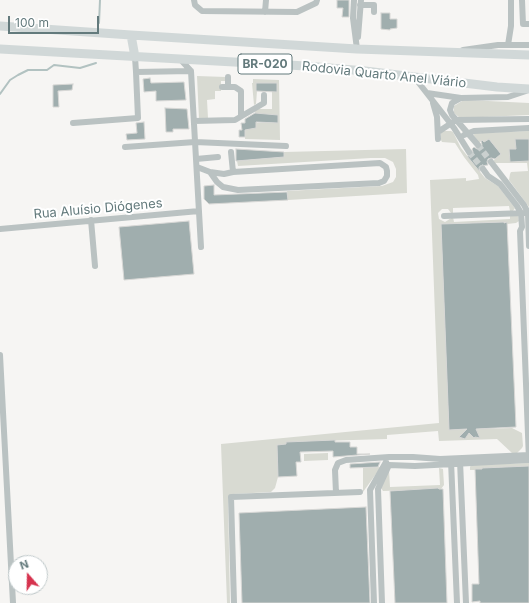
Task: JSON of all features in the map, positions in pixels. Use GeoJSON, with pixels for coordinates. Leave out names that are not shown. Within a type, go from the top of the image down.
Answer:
{"type":"FeatureCollection","features":[{"type":"Feature","properties":{"kind":"highway","name":"Rodovia Quarto Anel Viário"},"geometry":{"type":"LineString","coordinates":[[0,26],[357,49],[529,55]]}},
{"type":"Feature","properties":{"kind":"highway"},"geometry":{"type":"LineString","coordinates":[[131,35],[135,57]]}},
{"type":"Feature","properties":{"kind":"highway","name":"Rodovia Quarto Anel Viário"},"geometry":{"type":"LineString","coordinates":[[0,49],[358,70],[415,78],[529,90]]}},
{"type":"Feature","properties":{"kind":"street"},"geometry":{"type":"LineString","coordinates":[[194,0],[195,5],[202,11],[265,12],[297,12],[316,2],[317,0]]}},
{"type":"Feature","properties":{"kind":"street"},"geometry":{"type":"LineString","coordinates":[[265,12],[266,0]]}},
{"type":"Feature","properties":{"kind":"street"},"geometry":{"type":"LineString","coordinates":[[354,0],[353,18],[357,49]]}},
{"type":"Feature","properties":{"kind":"street"},"geometry":{"type":"LineString","coordinates":[[508,45],[511,26],[511,0]]}},
{"type":"Feature","properties":{"kind":"street"},"geometry":{"type":"LineString","coordinates":[[522,0],[523,24],[529,24]]}},
{"type":"Feature","properties":{"kind":"street"},"geometry":{"type":"LineString","coordinates":[[357,49],[360,2],[374,5],[374,12]]}},
{"type":"Feature","properties":{"kind":"street"},"geometry":{"type":"LineString","coordinates":[[452,52],[482,46],[529,45]]}},
{"type":"Feature","properties":{"kind":"street"},"geometry":{"type":"LineString","coordinates":[[73,123],[138,118],[135,57]]}},
{"type":"Feature","properties":{"kind":"street"},"geometry":{"type":"LineString","coordinates":[[180,59],[191,71],[201,247]]}},
{"type":"Feature","properties":{"kind":"street"},"geometry":{"type":"LineString","coordinates":[[136,72],[191,71]]}},
{"type":"Feature","properties":{"kind":"street"},"geometry":{"type":"LineString","coordinates":[[228,77],[225,87],[235,87],[241,92],[241,116]]}},
{"type":"Feature","properties":{"kind":"street"},"geometry":{"type":"LineString","coordinates":[[415,78],[432,100],[478,145]]}},
{"type":"Feature","properties":{"kind":"street"},"geometry":{"type":"LineString","coordinates":[[427,93],[461,98],[508,97],[529,90]]}},
{"type":"Feature","properties":{"kind":"street"},"geometry":{"type":"LineString","coordinates":[[194,121],[236,120],[264,103],[264,95]]}},
{"type":"Feature","properties":{"kind":"street"},"geometry":{"type":"LineString","coordinates":[[461,98],[452,103],[450,110],[459,137],[469,152]]}},
{"type":"Feature","properties":{"kind":"street"},"geometry":{"type":"LineString","coordinates":[[432,100],[435,110],[438,139]]}},
{"type":"Feature","properties":{"kind":"street"},"geometry":{"type":"LineString","coordinates":[[438,132],[453,122],[529,118]]}},
{"type":"Feature","properties":{"kind":"street"},"geometry":{"type":"LineString","coordinates":[[459,137],[474,131],[529,128]]}},
{"type":"Feature","properties":{"kind":"street"},"geometry":{"type":"LineString","coordinates":[[125,147],[196,142],[286,146]]}},
{"type":"Feature","properties":{"kind":"street"},"geometry":{"type":"LineString","coordinates":[[231,152],[233,172]]}},
{"type":"Feature","properties":{"kind":"street"},"geometry":{"type":"LineString","coordinates":[[196,159],[218,157]]}},
{"type":"Feature","properties":{"kind":"street"},"geometry":{"type":"LineString","coordinates":[[491,162],[524,205],[529,246]]}},
{"type":"Feature","properties":{"kind":"street"},"geometry":{"type":"LineString","coordinates":[[197,167],[210,172],[224,174],[233,172],[380,163],[386,166],[387,176],[384,180],[379,182],[238,190],[223,188],[210,172]]}},
{"type":"Feature","properties":{"kind":"street"},"geometry":{"type":"LineString","coordinates":[[483,170],[488,176],[500,184],[517,206],[526,213]]}},
{"type":"Feature","properties":{"kind":"street","name":"Rua Aluísio Diógenes"},"geometry":{"type":"LineString","coordinates":[[0,229],[198,211]]}},
{"type":"Feature","properties":{"kind":"street"},"geometry":{"type":"LineString","coordinates":[[444,216],[526,213]]}},
{"type":"Feature","properties":{"kind":"street"},"geometry":{"type":"LineString","coordinates":[[460,461],[529,460],[520,231],[526,213]]}},
{"type":"Feature","properties":{"kind":"street"},"geometry":{"type":"LineString","coordinates":[[90,220],[95,266]]}},
{"type":"Feature","properties":{"kind":"street"},"geometry":{"type":"LineString","coordinates":[[0,355],[13,603]]}},
{"type":"Feature","properties":{"kind":"street"},"geometry":{"type":"LineString","coordinates":[[382,603],[378,490],[389,465],[415,466],[529,455]]}},
{"type":"Feature","properties":{"kind":"street"},"geometry":{"type":"LineString","coordinates":[[336,493],[335,470],[338,463],[346,460],[389,457],[451,462]]}},
{"type":"Feature","properties":{"kind":"street"},"geometry":{"type":"LineString","coordinates":[[374,603],[370,490],[389,457]]}},
{"type":"Feature","properties":{"kind":"street"},"geometry":{"type":"LineString","coordinates":[[460,461],[466,603]]}},
{"type":"Feature","properties":{"kind":"street"},"geometry":{"type":"LineString","coordinates":[[451,462],[457,603]]}},
{"type":"Feature","properties":{"kind":"street"},"geometry":{"type":"LineString","coordinates":[[234,603],[231,497],[360,492]]}},
{"type":"Feature","properties":{"kind":"shaded area"},"geometry":{"type":"Polygon","coordinates":[[[197,76],[226,77],[225,81],[221,81],[221,91],[215,91],[215,99],[207,100],[208,118],[199,119],[197,76]]]}},
{"type":"Feature","properties":{"kind":"shaded area"},"geometry":{"type":"Polygon","coordinates":[[[253,79],[279,80],[280,140],[245,139],[245,130],[256,127],[255,111],[258,109],[272,109],[272,91],[277,91],[277,83],[256,83],[256,104],[254,105],[253,79]],[[257,114],[257,123],[278,123],[278,115],[257,114]]]}},
{"type":"Feature","properties":{"kind":"shaded area"},"geometry":{"type":"Polygon","coordinates":[[[462,101],[529,103],[529,115],[460,118],[454,113],[454,106],[462,101]]]}},
{"type":"Feature","properties":{"kind":"shaded area"},"geometry":{"type":"Polygon","coordinates":[[[443,131],[453,132],[461,148],[485,178],[498,186],[515,208],[513,211],[510,211],[509,206],[453,208],[453,213],[451,213],[448,209],[442,209],[438,213],[439,219],[445,222],[453,217],[454,222],[510,219],[510,215],[518,216],[519,221],[516,223],[507,224],[507,222],[503,222],[441,224],[449,430],[512,428],[522,433],[523,446],[517,453],[512,453],[497,439],[439,441],[438,431],[387,435],[387,439],[286,442],[286,444],[277,445],[278,477],[275,488],[271,492],[234,494],[228,497],[230,603],[227,603],[221,444],[439,423],[430,180],[466,178],[466,181],[479,179],[478,175],[455,143],[442,142],[441,133],[443,131]]]}},
{"type":"Feature","properties":{"kind":"shaded area"},"geometry":{"type":"Polygon","coordinates":[[[529,131],[529,207],[509,180],[511,172],[528,171],[527,163],[495,163],[493,161],[501,154],[489,139],[484,142],[482,140],[479,143],[473,135],[476,133],[529,131]]]}},
{"type":"Feature","properties":{"kind":"shaded area"},"geometry":{"type":"Polygon","coordinates":[[[406,149],[407,193],[288,200],[287,191],[382,186],[393,182],[396,177],[396,169],[393,162],[385,158],[238,166],[237,161],[283,157],[284,152],[406,149]]]}},
{"type":"Feature","properties":{"kind":"shaded area"},"geometry":{"type":"Polygon","coordinates":[[[328,453],[328,460],[304,461],[304,454],[328,453]]]}},
{"type":"Feature","properties":{"kind":"shaded area"},"geometry":{"type":"Polygon","coordinates":[[[529,463],[529,466],[470,470],[471,465],[529,463]]]}},
{"type":"Feature","properties":{"kind":"shaded area"},"geometry":{"type":"Polygon","coordinates":[[[381,467],[363,492],[363,468],[381,467]]]}},
{"type":"Feature","properties":{"kind":"shaded area"},"geometry":{"type":"Polygon","coordinates":[[[439,468],[443,469],[444,485],[441,489],[383,491],[381,488],[389,470],[390,487],[440,485],[439,468]]]}},
{"type":"Feature","properties":{"kind":"building"},"geometry":{"type":"Polygon","coordinates":[[[337,0],[349,0],[349,17],[342,17],[343,8],[337,8],[337,0]]]}},
{"type":"Feature","properties":{"kind":"building"},"geometry":{"type":"Polygon","coordinates":[[[381,13],[390,13],[390,19],[397,19],[397,28],[390,30],[381,29],[381,13]]]}},
{"type":"Feature","properties":{"kind":"building"},"geometry":{"type":"Polygon","coordinates":[[[150,78],[151,83],[184,82],[186,100],[156,101],[156,91],[144,92],[143,79],[150,78]]]}},
{"type":"Feature","properties":{"kind":"building"},"geometry":{"type":"Polygon","coordinates":[[[256,83],[277,83],[277,92],[256,91],[256,83]]]}},
{"type":"Feature","properties":{"kind":"building"},"geometry":{"type":"Polygon","coordinates":[[[73,84],[72,90],[58,91],[59,107],[53,107],[53,85],[73,84]]]}},
{"type":"Feature","properties":{"kind":"building"},"geometry":{"type":"Polygon","coordinates":[[[165,108],[187,109],[189,129],[173,129],[173,132],[166,132],[165,108]]]}},
{"type":"Feature","properties":{"kind":"building"},"geometry":{"type":"Polygon","coordinates":[[[255,113],[278,115],[278,123],[256,122],[256,128],[245,130],[245,137],[239,137],[239,130],[242,130],[241,123],[245,123],[245,119],[255,113]]]}},
{"type":"Feature","properties":{"kind":"building"},"geometry":{"type":"Polygon","coordinates":[[[144,122],[145,139],[127,140],[126,134],[137,133],[136,123],[144,122]]]}},
{"type":"Feature","properties":{"kind":"building"},"geometry":{"type":"Polygon","coordinates":[[[489,139],[501,154],[495,159],[488,159],[488,165],[480,166],[480,172],[467,156],[472,156],[472,149],[474,147],[481,149],[482,140],[484,142],[489,139]]]}},
{"type":"Feature","properties":{"kind":"building"},"geometry":{"type":"Polygon","coordinates":[[[515,139],[529,139],[529,161],[510,162],[509,149],[516,149],[515,139]]]}},
{"type":"Feature","properties":{"kind":"building"},"geometry":{"type":"Polygon","coordinates":[[[236,149],[284,152],[284,157],[236,161],[236,149]]]}},
{"type":"Feature","properties":{"kind":"building"},"geometry":{"type":"Polygon","coordinates":[[[214,185],[214,195],[287,192],[288,200],[209,204],[204,199],[204,186],[214,185]]]}},
{"type":"Feature","properties":{"kind":"building"},"geometry":{"type":"Polygon","coordinates":[[[189,221],[194,274],[124,280],[119,227],[189,221]]]}},
{"type":"Feature","properties":{"kind":"building"},"geometry":{"type":"Polygon","coordinates":[[[507,222],[516,427],[476,429],[480,438],[474,438],[469,433],[465,439],[459,437],[467,429],[449,430],[441,224],[507,222]]]}},
{"type":"Feature","properties":{"kind":"building"},"geometry":{"type":"Polygon","coordinates":[[[335,440],[335,442],[350,442],[350,447],[357,447],[357,454],[370,454],[333,457],[333,451],[300,452],[301,462],[296,462],[297,476],[278,477],[277,445],[286,444],[286,442],[335,440]]]}},
{"type":"Feature","properties":{"kind":"building"},"geometry":{"type":"Polygon","coordinates":[[[380,462],[378,467],[350,468],[350,464],[380,462]]]}},
{"type":"Feature","properties":{"kind":"building"},"geometry":{"type":"Polygon","coordinates":[[[529,466],[529,603],[472,602],[472,584],[479,584],[475,469],[529,466]]]}},
{"type":"Feature","properties":{"kind":"building"},"geometry":{"type":"Polygon","coordinates":[[[443,489],[447,603],[395,603],[390,491],[443,489]]]}},
{"type":"Feature","properties":{"kind":"building"},"geometry":{"type":"Polygon","coordinates":[[[366,507],[370,603],[242,603],[239,513],[366,507]]]}},
{"type":"Feature","properties":{"kind":"waterway"},"geometry":{"type":"LineString","coordinates":[[99,23],[100,0]]}},
{"type":"Feature","properties":{"kind":"waterway"},"geometry":{"type":"LineString","coordinates":[[0,94],[10,80],[28,70],[47,70],[54,65],[80,68],[96,63]]}},
{"type":"Feature","properties":{"kind":"tunnel"},"geometry":{"type":"LineString","coordinates":[[478,145],[491,162]]}},
{"type":"Feature","properties":{"kind":"tunnel"},"geometry":{"type":"LineString","coordinates":[[469,152],[483,169]]}}]}
